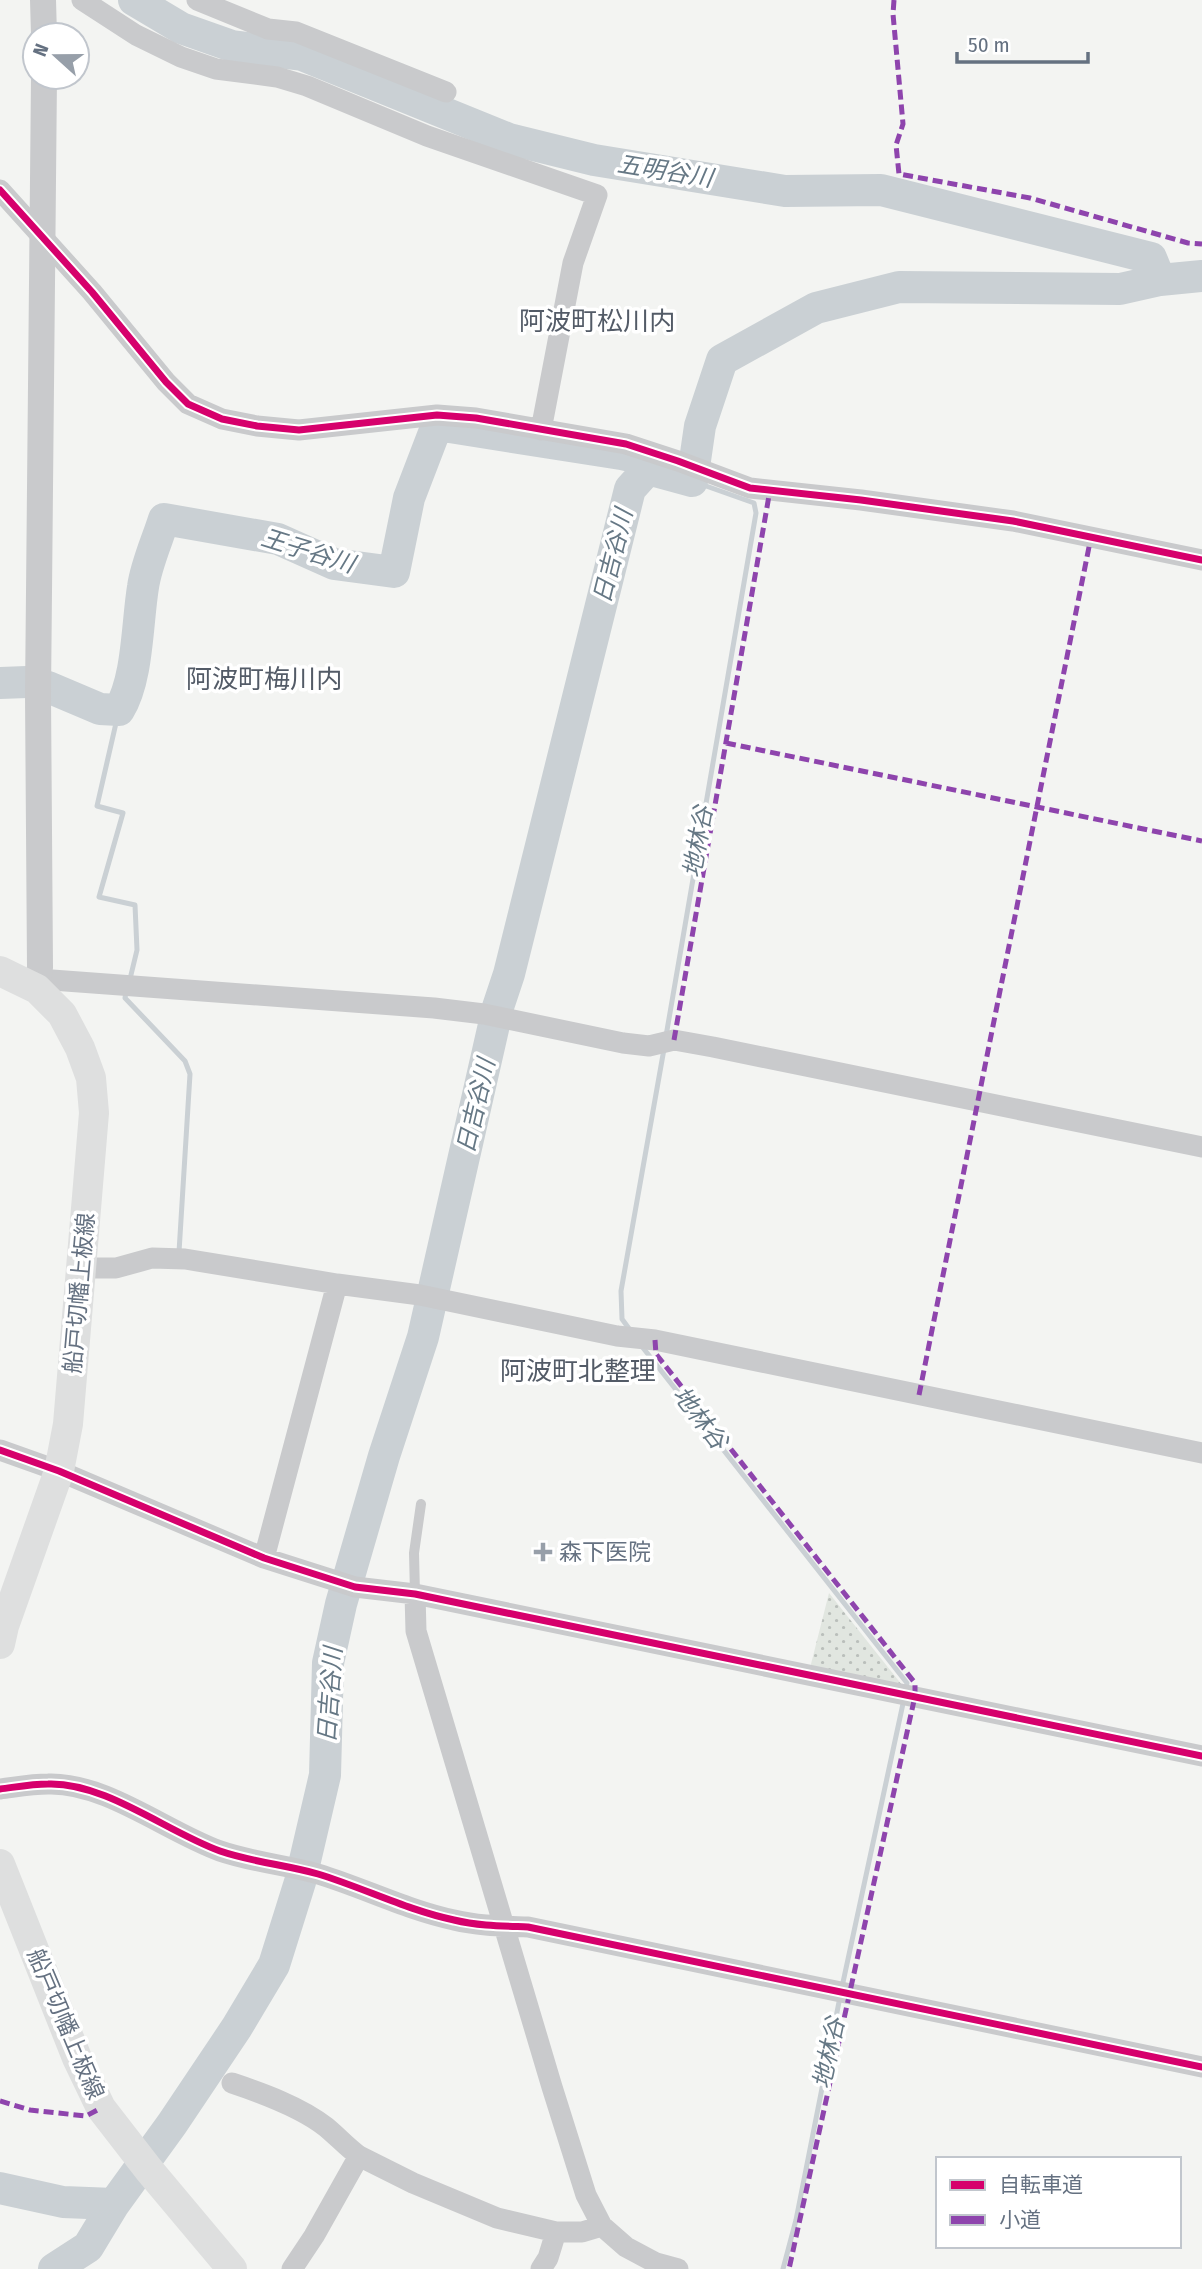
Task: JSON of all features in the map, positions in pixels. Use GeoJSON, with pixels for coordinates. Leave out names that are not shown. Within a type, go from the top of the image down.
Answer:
{"type":"FeatureCollection","features":[{"type":"Feature","properties":{"kind":"main road","name":"船戸切幡上板線"},"geometry":{"type":"LineString","coordinates":[[0,971],[37,989],[62,1014],[80,1048],[91,1079],[94,1113],[68,1424],[59,1471],[0,1644]]}},
{"type":"Feature","properties":{"kind":"main road","name":"船戸切幡上板線"},"geometry":{"type":"LineString","coordinates":[[0,1864],[77,2058],[101,2108],[232,2269]]}},
{"type":"Feature","properties":{"kind":"street"},"geometry":{"type":"LineString","coordinates":[[43,0],[44,21]]}},
{"type":"Feature","properties":{"kind":"street"},"geometry":{"type":"LineString","coordinates":[[82,0],[136,35],[181,57],[216,69],[277,77],[307,86],[427,136],[597,195],[573,263],[541,430]]}},
{"type":"Feature","properties":{"kind":"street"},"geometry":{"type":"LineString","coordinates":[[197,0],[268,29],[307,36],[446,92]]}},
{"type":"Feature","properties":{"kind":"street"},"geometry":{"type":"LineString","coordinates":[[37,989],[40,967],[38,695],[44,91]]}},
{"type":"Feature","properties":{"kind":"street"},"geometry":{"type":"LineString","coordinates":[[0,190],[92,292],[166,382],[188,404],[222,419],[299,430],[437,415],[476,418],[626,444],[750,488],[1013,521],[1202,560]]}},
{"type":"Feature","properties":{"kind":"street"},"geometry":{"type":"LineString","coordinates":[[37,989],[52,980],[421,1007],[494,1016],[623,1043],[649,1046],[674,1040],[1202,1147]]}},
{"type":"Feature","properties":{"kind":"street"},"geometry":{"type":"LineString","coordinates":[[82,1268],[116,1268],[152,1258],[185,1259],[430,1297],[1202,1453]]}},
{"type":"Feature","properties":{"kind":"street"},"geometry":{"type":"LineString","coordinates":[[264,1558],[337,1284]]}},
{"type":"Feature","properties":{"kind":"street"},"geometry":{"type":"LineString","coordinates":[[0,1450],[59,1471],[264,1558],[346,1585],[415,1594],[1202,1756]]}},
{"type":"Feature","properties":{"kind":"street"},"geometry":{"type":"LineString","coordinates":[[415,1594],[416,1631],[586,2195],[602,2226],[626,2247],[656,2263],[678,2269]]}},
{"type":"Feature","properties":{"kind":"street"},"geometry":{"type":"LineString","coordinates":[[0,1789],[49,1783],[80,1788],[118,1802],[218,1851],[318,1874],[396,1903],[453,1920],[493,1927],[528,1927],[1202,2067]]}},
{"type":"Feature","properties":{"kind":"street"},"geometry":{"type":"LineString","coordinates":[[232,2083],[275,2098],[326,2127],[359,2156],[413,2183],[497,2218],[556,2232],[582,2232],[602,2226]]}},
{"type":"Feature","properties":{"kind":"street"},"geometry":{"type":"LineString","coordinates":[[292,2269],[359,2156]]}},
{"type":"Feature","properties":{"kind":"street"},"geometry":{"type":"LineString","coordinates":[[541,2269],[548,2258],[556,2232]]}},
{"type":"Feature","properties":{"kind":"lane"},"geometry":{"type":"LineString","coordinates":[[415,1594],[414,1553],[421,1504]]}},
{"type":"Feature","properties":{"kind":"shaded area"},"geometry":{"type":"Polygon","coordinates":[[[829,1593],[902,1685],[810,1668],[829,1593]]]}},
{"type":"Feature","properties":{"kind":"waterway","name":"五明谷川"},"geometry":{"type":"LineString","coordinates":[[134,0],[181,28],[232,46],[302,55],[509,139],[594,160],[785,191],[881,190],[1151,258],[1160,280]]}},
{"type":"Feature","properties":{"kind":"waterway","name":"日吉谷川"},"geometry":{"type":"LineString","coordinates":[[54,2269],[88,2247],[114,2204],[237,2027],[274,1965],[300,1882],[325,1775],[328,1663],[341,1604],[384,1456],[423,1337],[498,1007],[509,974],[630,489],[648,469],[692,481],[700,426],[722,360],[816,308],[899,287],[1120,289],[1160,280],[1202,276]]}},
{"type":"Feature","properties":{"kind":"waterway","name":"王子谷川"},"geometry":{"type":"LineString","coordinates":[[48,687],[100,709],[119,710],[130,683],[144,579],[164,519],[278,539],[334,564],[394,572],[409,498],[437,425],[621,454],[639,458],[648,469]]}},
{"type":"Feature","properties":{"kind":"waterway","name":"地林谷"},"geometry":{"type":"LineString","coordinates":[[666,1036],[756,513],[754,503],[692,481]]}},
{"type":"Feature","properties":{"kind":"waterway","name":"王子谷川"},"geometry":{"type":"LineString","coordinates":[[0,683],[27,682]]}},
{"type":"Feature","properties":{"kind":"waterway"},"geometry":{"type":"LineString","coordinates":[[119,710],[97,806],[123,813],[99,897],[135,905],[137,950],[130,979]]}},
{"type":"Feature","properties":{"kind":"waterway"},"geometry":{"type":"LineString","coordinates":[[126,992],[125,998],[185,1061],[190,1074],[179,1252]]}},
{"type":"Feature","properties":{"kind":"waterway","name":"地林谷"},"geometry":{"type":"LineString","coordinates":[[630,1330],[622,1319],[621,1291],[664,1049]]}},
{"type":"Feature","properties":{"kind":"waterway","name":"地林谷"},"geometry":{"type":"LineString","coordinates":[[640,1344],[907,1683],[906,1689]]}},
{"type":"Feature","properties":{"kind":"waterway","name":"地林谷"},"geometry":{"type":"LineString","coordinates":[[842,1987],[904,1699]]}},
{"type":"Feature","properties":{"kind":"waterway","name":"地林谷"},"geometry":{"type":"LineString","coordinates":[[783,2269],[796,2220],[840,1997]]}},
{"type":"Feature","properties":{"kind":"waterway","name":"日吉谷川"},"geometry":{"type":"LineString","coordinates":[[0,2188],[63,2202],[114,2204]]}},
{"type":"Feature","properties":{"kind":"marked path"},"geometry":{"type":"LineString","coordinates":[[894,0],[903,124],[896,145],[899,174],[1030,198],[1188,243],[1202,244]]}},
{"type":"Feature","properties":{"kind":"marked path"},"geometry":{"type":"LineString","coordinates":[[674,1040],[770,490]]}},
{"type":"Feature","properties":{"kind":"marked path"},"geometry":{"type":"LineString","coordinates":[[919,1395],[1091,537]]}},
{"type":"Feature","properties":{"kind":"marked path"},"geometry":{"type":"LineString","coordinates":[[726,743],[1202,841]]}},
{"type":"Feature","properties":{"kind":"marked path"},"geometry":{"type":"LineString","coordinates":[[655,1340],[656,1354],[915,1683],[915,1696],[789,2269]]}},
{"type":"Feature","properties":{"kind":"marked path"},"geometry":{"type":"LineString","coordinates":[[0,2101],[30,2110],[86,2116],[101,2108]]}},
{"type":"Feature","properties":{"kind":"cycle path"},"geometry":{"type":"LineString","coordinates":[[0,190],[92,292],[166,382],[188,404],[222,419],[299,430],[437,415],[476,418],[626,444],[750,488],[1013,521],[1202,560]]}},
{"type":"Feature","properties":{"kind":"cycle path"},"geometry":{"type":"LineString","coordinates":[[0,1450],[59,1471],[264,1558],[355,1587],[415,1594],[1202,1756]]}},
{"type":"Feature","properties":{"kind":"cycle path"},"geometry":{"type":"LineString","coordinates":[[0,1789],[48,1784],[91,1791],[220,1851],[318,1874],[419,1911],[454,1920],[482,1925],[528,1927],[1202,2067]]}},
{"type":"Feature","properties":{"kind":"place","name":"森下医院"},"geometry":{"type":"Point","coordinates":[543,1552]}},
{"type":"Feature","properties":{"kind":"district","name":"阿波町松川内"},"geometry":{"type":"Point","coordinates":[597,321]}},
{"type":"Feature","properties":{"kind":"district","name":"阿波町梅川内"},"geometry":{"type":"Point","coordinates":[264,679]}},
{"type":"Feature","properties":{"kind":"district","name":"阿波町北整理"},"geometry":{"type":"Point","coordinates":[578,1371]}}]}
